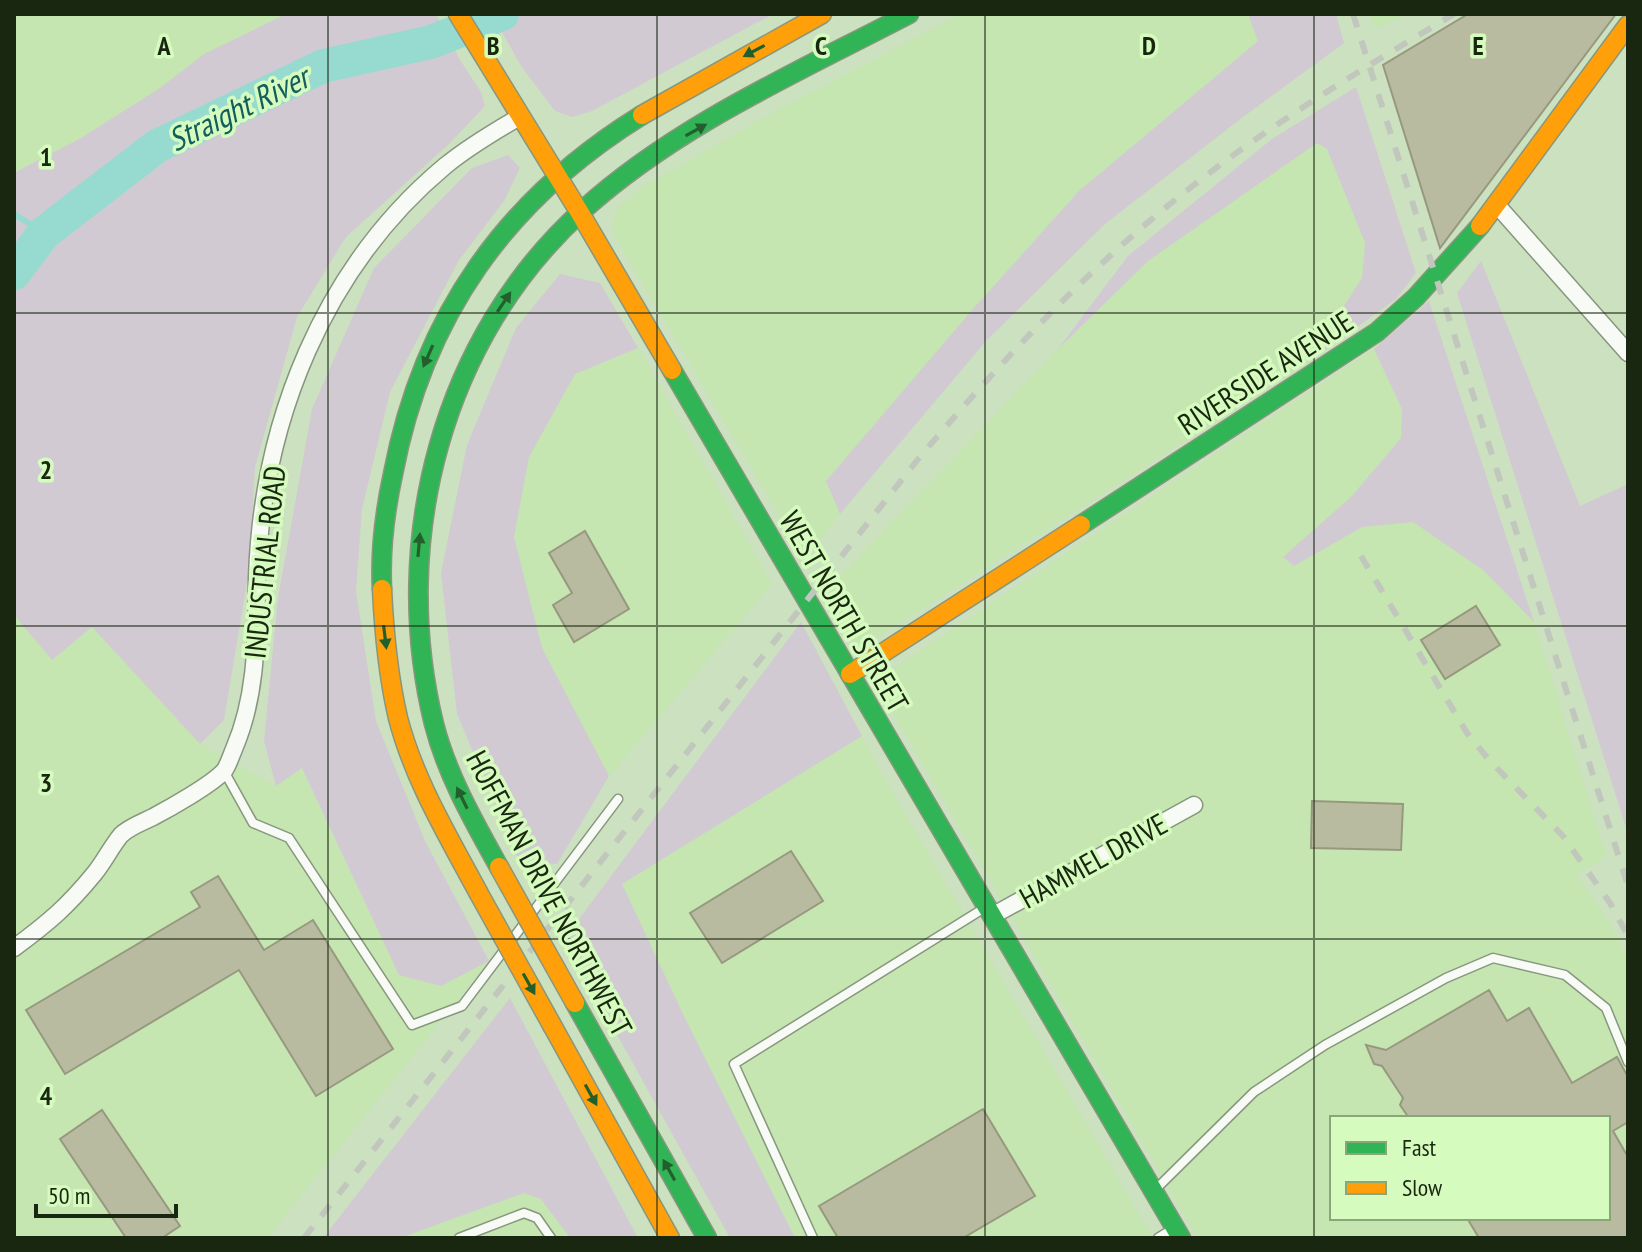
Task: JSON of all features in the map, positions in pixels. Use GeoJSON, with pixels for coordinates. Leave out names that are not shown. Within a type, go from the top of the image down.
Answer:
{"type":"FeatureCollection","features":[{"type":"Feature","properties":{"kind":"main road","name":"WEST NORTH STREET"},"geometry":{"type":"LineString","coordinates":[[458,14],[580,213],[1178,1233]]}},
{"type":"Feature","properties":{"kind":"main road","name":"HOFFMAN DRIVE NORTHWEST"},"geometry":{"type":"LineString","coordinates":[[670,1238],[429,799],[398,716],[383,631],[382,533],[390,478],[404,420],[432,347],[489,250],[535,197],[557,177],[638,116],[687,86],[822,14]]}},
{"type":"Feature","properties":{"kind":"main road","name":"HOFFMAN DRIVE NORTHWEST"},"geometry":{"type":"LineString","coordinates":[[707,1238],[459,791],[431,711],[417,630],[416,585],[425,495],[436,450],[467,367],[490,322],[518,280],[580,213],[607,190],[685,136],[909,14]]}},
{"type":"Feature","properties":{"kind":"main road","name":"RIVERSIDE AVENUE"},"geometry":{"type":"LineString","coordinates":[[850,674],[1354,349],[1416,297],[1478,229],[1628,25]]}},
{"type":"Feature","properties":{"kind":"street","name":"INDUSTRIAL ROAD"},"geometry":{"type":"LineString","coordinates":[[224,771],[249,699],[258,642],[257,576],[272,464],[280,426],[312,340],[332,300],[380,229],[445,166],[521,116]]}},
{"type":"Feature","properties":{"kind":"street"},"geometry":{"type":"LineString","coordinates":[[1496,204],[1628,353]]}},
{"type":"Feature","properties":{"kind":"street"},"geometry":{"type":"LineString","coordinates":[[14,948],[54,919],[96,871],[123,833],[174,806],[224,771]]}},
{"type":"Feature","properties":{"kind":"street","name":"HAMMEL DRIVE"},"geometry":{"type":"LineString","coordinates":[[989,911],[1194,805]]}},
{"type":"Feature","properties":{"kind":"lane"},"geometry":{"type":"LineString","coordinates":[[224,771],[253,823],[289,838],[412,1025],[462,1006],[618,799]]}},
{"type":"Feature","properties":{"kind":"lane"},"geometry":{"type":"LineString","coordinates":[[813,1238],[734,1064],[989,911]]}},
{"type":"Feature","properties":{"kind":"lane"},"geometry":{"type":"LineString","coordinates":[[1153,1192],[1254,1092],[1325,1045],[1446,978],[1493,958],[1565,975],[1606,1008],[1628,1062]]}},
{"type":"Feature","properties":{"kind":"lane"},"geometry":{"type":"LineString","coordinates":[[459,1238],[524,1213],[537,1218],[551,1238]]}},
{"type":"Feature","properties":{"kind":"lane"},"geometry":{"type":"LineString","coordinates":[[1158,1238],[1178,1233]]}},
{"type":"Feature","properties":{"kind":"shaded area"},"geometry":{"type":"Polygon","coordinates":[[[14,14],[286,14],[204,54],[160,88],[81,138],[14,173],[14,14]]]}},
{"type":"Feature","properties":{"kind":"shaded area"},"geometry":{"type":"Polygon","coordinates":[[[286,14],[436,14],[481,92],[485,106],[449,144],[346,237],[297,317],[255,467],[249,571],[224,720],[200,744],[92,627],[52,660],[14,615],[14,173],[81,138],[160,88],[204,54],[286,14]]]}},
{"type":"Feature","properties":{"kind":"shaded area"},"geometry":{"type":"Polygon","coordinates":[[[492,14],[773,14],[592,111],[572,117],[555,111],[521,66],[492,14]]]}},
{"type":"Feature","properties":{"kind":"shaded area"},"geometry":{"type":"Polygon","coordinates":[[[961,14],[1248,14],[1258,41],[1079,191],[973,309],[827,481],[840,514],[805,559],[612,231],[617,208],[643,187],[780,109],[961,14]]]}},
{"type":"Feature","properties":{"kind":"shaded area"},"geometry":{"type":"Polygon","coordinates":[[[1248,14],[1336,14],[1344,43],[1105,224],[986,341],[840,514],[826,481],[1079,191],[1258,41],[1248,14]]]}},
{"type":"Feature","properties":{"kind":"shaded area"},"geometry":{"type":"Polygon","coordinates":[[[1370,14],[1407,14],[1375,29],[1370,14]]]}},
{"type":"Feature","properties":{"kind":"shaded area"},"geometry":{"type":"Polygon","coordinates":[[[1356,87],[1416,273],[1396,299],[1307,363],[1362,278],[1365,243],[1327,149],[1317,143],[1148,261],[1058,349],[1128,256],[1272,139],[1356,87]]]}},
{"type":"Feature","properties":{"kind":"shaded area"},"geometry":{"type":"Polygon","coordinates":[[[1317,143],[1327,149],[1365,243],[1362,278],[1307,363],[876,638],[856,644],[828,611],[829,588],[1058,349],[1148,261],[1317,143]]]}},
{"type":"Feature","properties":{"kind":"shaded area"},"geometry":{"type":"Polygon","coordinates":[[[508,155],[520,168],[504,201],[459,260],[390,392],[362,509],[356,591],[376,721],[425,841],[489,961],[441,986],[399,975],[302,768],[276,786],[264,741],[278,598],[312,409],[374,268],[472,168],[508,155]]]}},
{"type":"Feature","properties":{"kind":"shaded area"},"geometry":{"type":"Polygon","coordinates":[[[1481,261],[1580,506],[1628,484],[1628,834],[1457,293],[1481,261]]]}},
{"type":"Feature","properties":{"kind":"shaded area"},"geometry":{"type":"Polygon","coordinates":[[[560,274],[600,283],[638,348],[575,374],[529,457],[514,537],[542,648],[609,776],[557,864],[519,861],[457,714],[441,573],[467,445],[516,328],[560,274]]]}},
{"type":"Feature","properties":{"kind":"shaded area"},"geometry":{"type":"Polygon","coordinates":[[[1429,301],[1534,622],[1483,570],[1413,522],[1362,527],[1294,566],[1283,557],[1351,497],[1401,438],[1402,409],[1374,349],[1429,301]]]}},
{"type":"Feature","properties":{"kind":"shaded area"},"geometry":{"type":"Polygon","coordinates":[[[638,348],[772,584],[609,776],[542,648],[514,537],[529,457],[575,374],[638,348]]]}},
{"type":"Feature","properties":{"kind":"shaded area"},"geometry":{"type":"Polygon","coordinates":[[[1374,349],[1402,409],[1401,438],[1351,497],[1284,558],[1294,566],[1362,527],[1413,522],[1483,570],[1534,622],[1606,856],[1576,875],[1608,920],[1628,960],[1628,1238],[1198,1238],[885,699],[888,672],[1374,349]]]}},
{"type":"Feature","properties":{"kind":"shaded area"},"geometry":{"type":"Polygon","coordinates":[[[14,615],[52,660],[92,627],[200,744],[275,786],[301,768],[399,975],[441,986],[489,961],[267,1238],[14,1238],[14,615]]]}},
{"type":"Feature","properties":{"kind":"shaded area"},"geometry":{"type":"Polygon","coordinates":[[[801,622],[862,736],[622,884],[795,1238],[730,1238],[564,939],[801,622]]]}},
{"type":"Feature","properties":{"kind":"shaded area"},"geometry":{"type":"Polygon","coordinates":[[[862,736],[1153,1238],[795,1238],[622,884],[862,736]]]}},
{"type":"Feature","properties":{"kind":"shaded area"},"geometry":{"type":"Polygon","coordinates":[[[510,998],[638,1238],[570,1238],[541,1199],[524,1193],[400,1238],[323,1238],[510,998]]]}},
{"type":"Feature","properties":{"kind":"shaded area"},"geometry":{"type":"Polygon","coordinates":[[[524,1193],[541,1199],[570,1238],[400,1238],[524,1193]]]}},
{"type":"Feature","properties":{"kind":"building"},"geometry":{"type":"Polygon","coordinates":[[[1468,14],[1616,14],[1440,248],[1383,65],[1468,14]]]}},
{"type":"Feature","properties":{"kind":"building"},"geometry":{"type":"Polygon","coordinates":[[[585,531],[629,609],[574,642],[553,605],[572,593],[549,553],[585,531]]]}},
{"type":"Feature","properties":{"kind":"building"},"geometry":{"type":"Polygon","coordinates":[[[1476,606],[1500,645],[1445,679],[1421,640],[1476,606]]]}},
{"type":"Feature","properties":{"kind":"building"},"geometry":{"type":"Polygon","coordinates":[[[1312,801],[1403,804],[1401,850],[1311,848],[1312,801]]]}},
{"type":"Feature","properties":{"kind":"building"},"geometry":{"type":"Polygon","coordinates":[[[791,851],[823,901],[722,963],[690,913],[791,851]]]}},
{"type":"Feature","properties":{"kind":"building"},"geometry":{"type":"Polygon","coordinates":[[[218,876],[264,950],[313,920],[393,1049],[316,1096],[239,970],[65,1074],[26,1010],[200,907],[191,892],[218,876]]]}},
{"type":"Feature","properties":{"kind":"building"},"geometry":{"type":"Polygon","coordinates":[[[1489,990],[1507,1021],[1529,1008],[1572,1083],[1617,1057],[1628,1077],[1628,1122],[1613,1131],[1628,1157],[1628,1238],[1479,1238],[1468,1220],[1610,1220],[1610,1116],[1408,1116],[1400,1105],[1403,1098],[1382,1066],[1374,1064],[1366,1045],[1386,1050],[1489,990]]]}},
{"type":"Feature","properties":{"kind":"building"},"geometry":{"type":"Polygon","coordinates":[[[983,1109],[1035,1196],[963,1238],[838,1238],[819,1206],[983,1109]]]}},
{"type":"Feature","properties":{"kind":"building"},"geometry":{"type":"Polygon","coordinates":[[[102,1110],[180,1226],[162,1238],[126,1238],[60,1139],[102,1110]]]}},
{"type":"Feature","properties":{"kind":"waterway","name":"Straight River"},"geometry":{"type":"LineString","coordinates":[[14,273],[44,233],[157,146],[323,66],[431,42],[502,14]]}},
{"type":"Feature","properties":{"kind":"waterway"},"geometry":{"type":"LineString","coordinates":[[14,214],[44,233]]}},
{"type":"Feature","properties":{"kind":"railway"},"geometry":{"type":"LineString","coordinates":[[1353,14],[1628,886]]}},
{"type":"Feature","properties":{"kind":"railway"},"geometry":{"type":"LineString","coordinates":[[304,1238],[919,458],[1015,350],[1117,250],[1221,164],[1319,97],[1454,14]]}},
{"type":"Feature","properties":{"kind":"railway"},"geometry":{"type":"LineString","coordinates":[[1361,556],[1467,733],[1563,836],[1610,903],[1628,936]]}},
{"type":"Feature","properties":{"kind":"traffic: fast"},"geometry":{"type":"LineString","coordinates":[[499,867],[446,762],[434,724],[422,655],[418,584],[424,514],[439,446],[462,380],[494,318],[534,261],[583,210],[619,180],[698,126],[909,14]]}},
{"type":"Feature","properties":{"kind":"traffic: fast"},"geometry":{"type":"LineString","coordinates":[[382,589],[385,517],[393,474],[425,363],[449,313],[478,267],[511,224],[550,184],[593,148],[642,115]]}},
{"type":"Feature","properties":{"kind":"traffic: fast"},"geometry":{"type":"LineString","coordinates":[[1081,525],[1377,332],[1416,297],[1480,226]]}},
{"type":"Feature","properties":{"kind":"traffic: fast"},"geometry":{"type":"LineString","coordinates":[[672,370],[1181,1238]]}},
{"type":"Feature","properties":{"kind":"traffic: fast"},"geometry":{"type":"LineString","coordinates":[[575,1003],[707,1238]]}},
{"type":"Feature","properties":{"kind":"traffic: slow"},"geometry":{"type":"LineString","coordinates":[[458,14],[672,370]]}},
{"type":"Feature","properties":{"kind":"traffic: slow"},"geometry":{"type":"LineString","coordinates":[[642,115],[822,14]]}},
{"type":"Feature","properties":{"kind":"traffic: slow"},"geometry":{"type":"LineString","coordinates":[[1480,226],[1628,25]]}},
{"type":"Feature","properties":{"kind":"traffic: slow"},"geometry":{"type":"LineString","coordinates":[[850,674],[1081,525]]}},
{"type":"Feature","properties":{"kind":"traffic: slow"},"geometry":{"type":"LineString","coordinates":[[382,589],[389,670],[405,741],[433,807],[478,892]]}},
{"type":"Feature","properties":{"kind":"traffic: slow"},"geometry":{"type":"LineString","coordinates":[[499,867],[575,1003]]}},
{"type":"Feature","properties":{"kind":"traffic: slow"},"geometry":{"type":"LineString","coordinates":[[478,892],[553,1027]]}},
{"type":"Feature","properties":{"kind":"traffic: slow"},"geometry":{"type":"LineString","coordinates":[[553,1027],[670,1238]]}}]}
